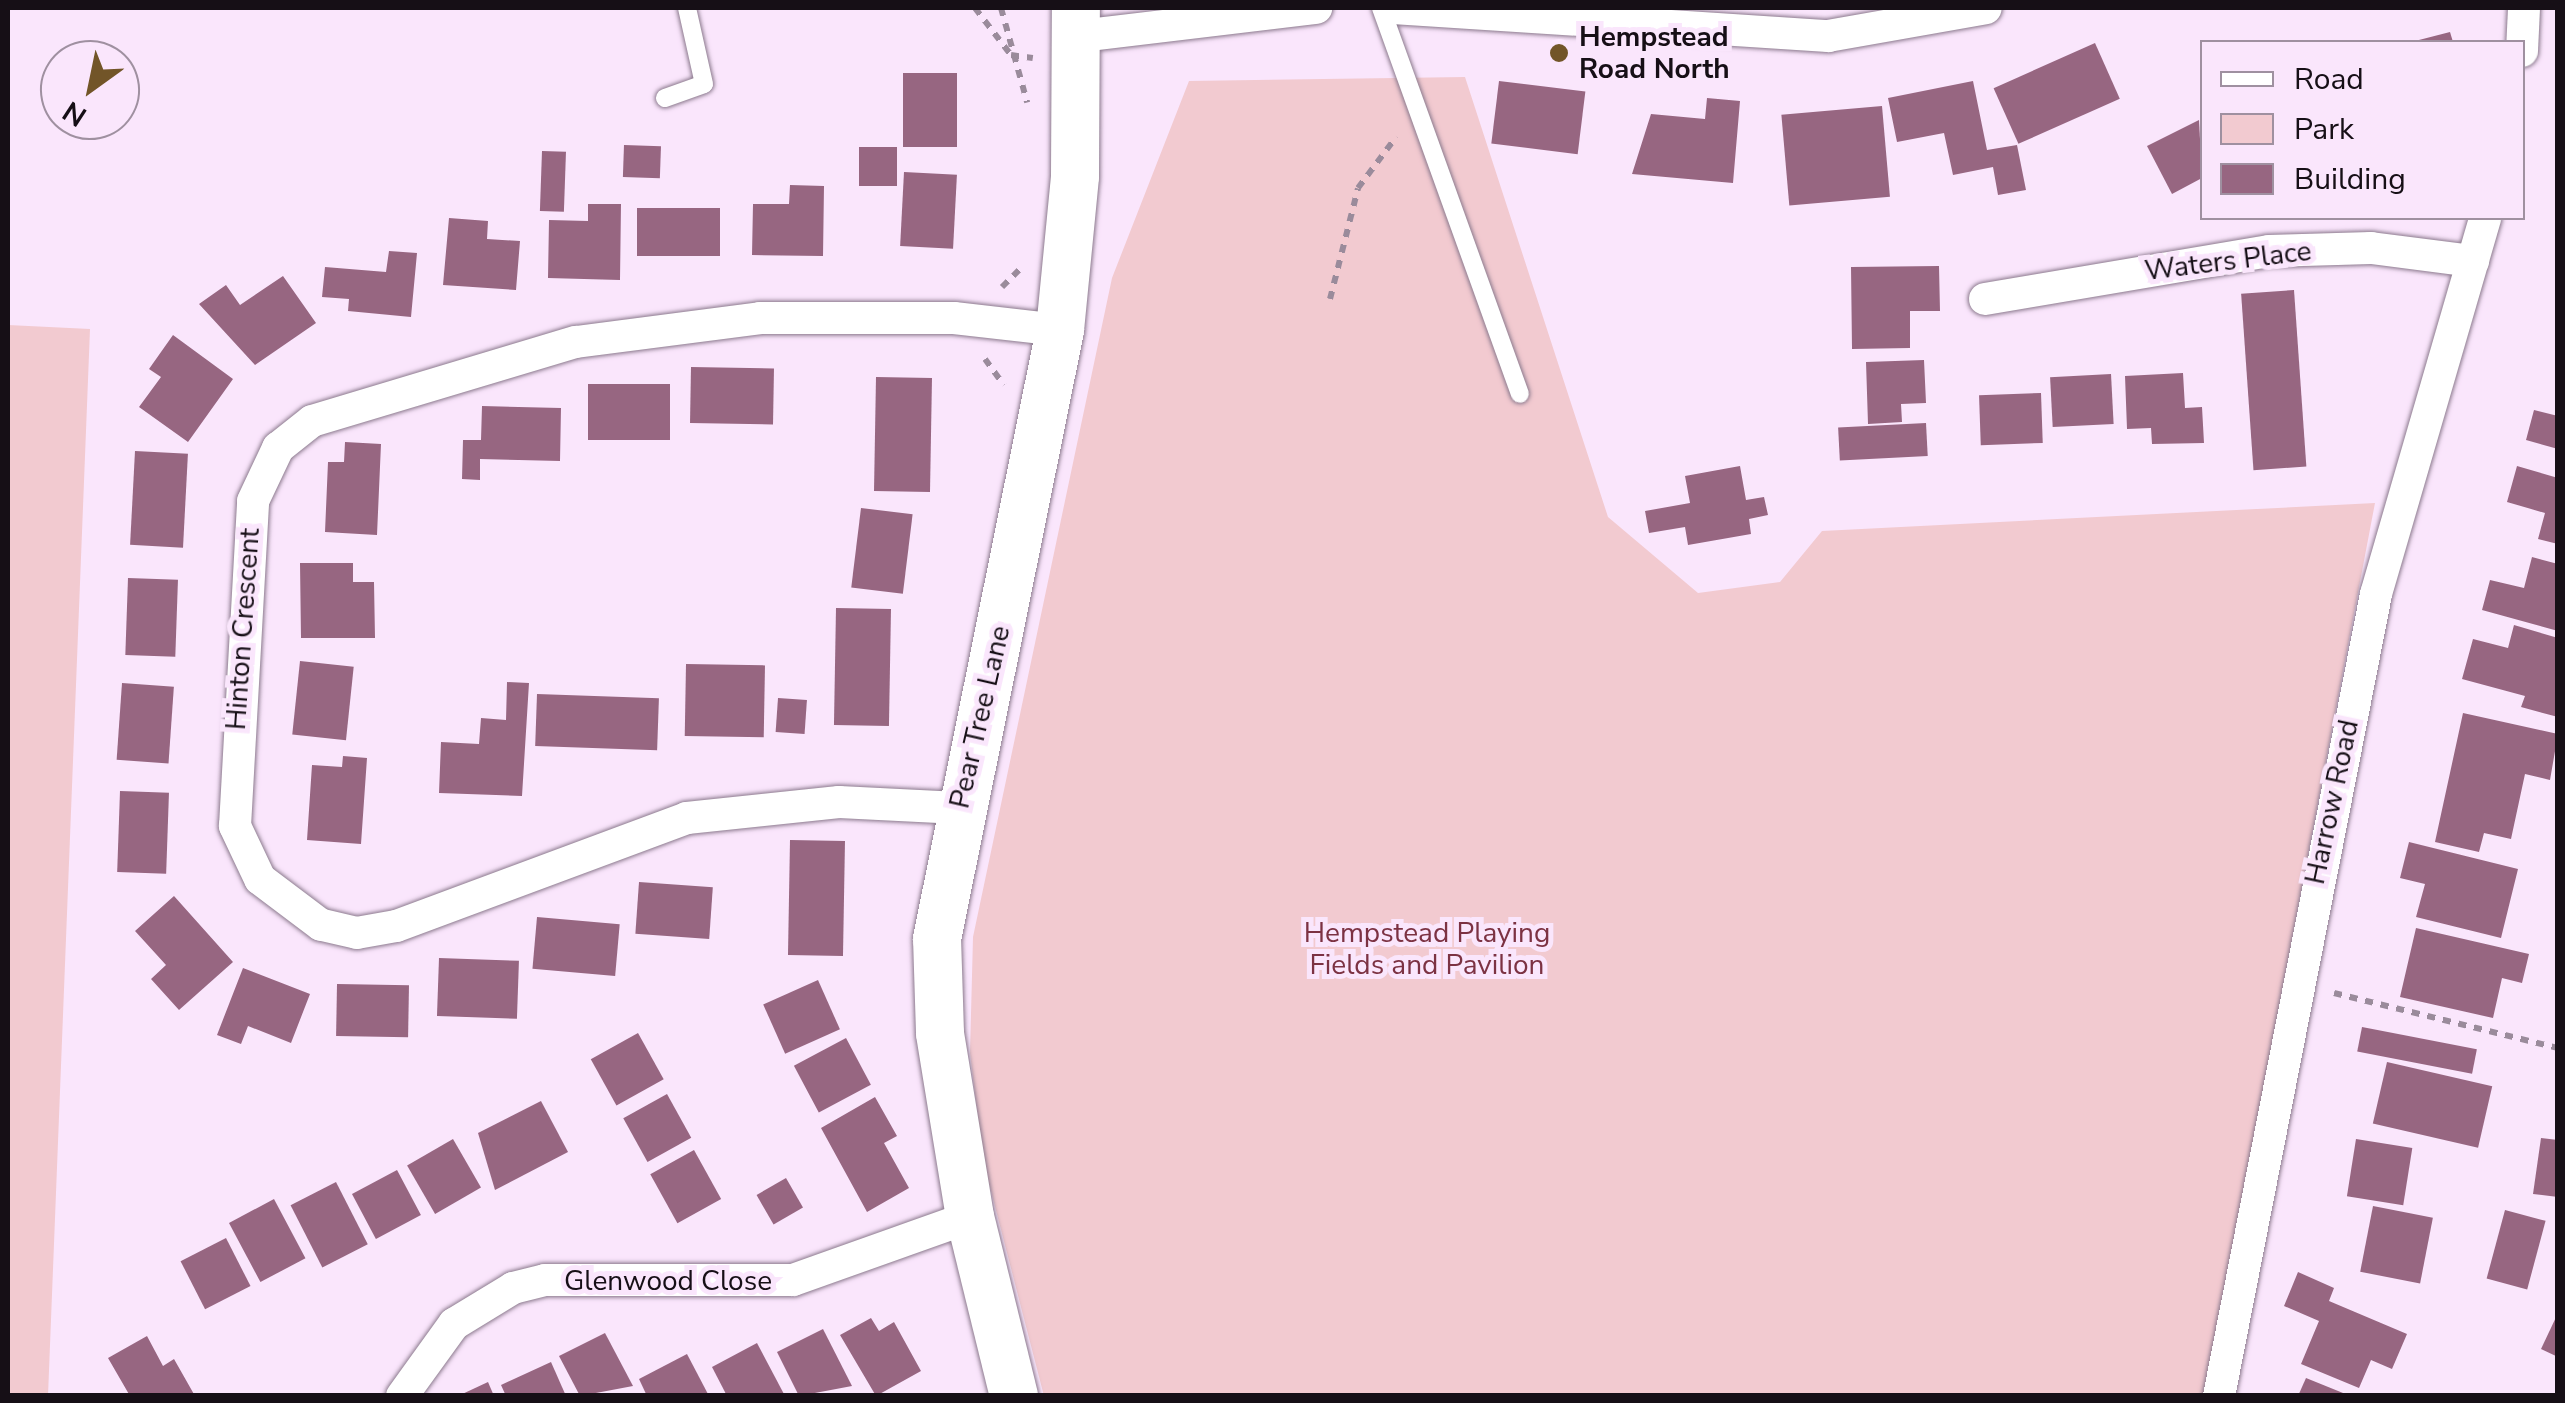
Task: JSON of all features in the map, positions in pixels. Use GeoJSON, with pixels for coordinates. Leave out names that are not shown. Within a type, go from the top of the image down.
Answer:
{"type":"FeatureCollection","features":[{"type":"Feature","properties":{"kind":"street"},"geometry":{"type":"LineString","coordinates":[[1078,36],[1316,8]]}},
{"type":"Feature","properties":{"kind":"street"},"geometry":{"type":"LineString","coordinates":[[1393,8],[1810,36],[1986,8]]}},
{"type":"Feature","properties":{"kind":"street"},"geometry":{"type":"LineString","coordinates":[[2523,40],[2524,8]]}},
{"type":"Feature","properties":{"kind":"street","name":"Pear Tree Lane"},"geometry":{"type":"LineString","coordinates":[[1014,1396],[970,1217],[937,987],[942,892],[1060,330],[1078,36]]}},
{"type":"Feature","properties":{"kind":"street","name":"Harrow Road"},"geometry":{"type":"LineString","coordinates":[[2219,1396],[2294,984],[2376,594],[2484,220]]}},
{"type":"Feature","properties":{"kind":"street","name":"Waters Place"},"geometry":{"type":"LineString","coordinates":[[1985,299],[2269,251],[2371,248],[2473,261]]}},
{"type":"Feature","properties":{"kind":"street","name":"Hinton Crescent"},"geometry":{"type":"LineString","coordinates":[[959,808],[839,802],[688,818],[357,933],[301,914],[260,878],[240,843],[234,802],[248,526],[266,466],[299,429],[446,376],[632,331],[760,318],[986,321],[1060,330]]}},
{"type":"Feature","properties":{"kind":"street","name":"Glenwood Close"},"geometry":{"type":"LineString","coordinates":[[402,1396],[454,1324],[513,1288],[545,1280],[794,1280],[970,1217]]}},
{"type":"Feature","properties":{"kind":"lane"},"geometry":{"type":"LineString","coordinates":[[665,98],[704,84],[687,8]]}},
{"type":"Feature","properties":{"kind":"lane"},"geometry":{"type":"LineString","coordinates":[[1382,8],[1520,394]]}},
{"type":"Feature","properties":{"kind":"path"},"geometry":{"type":"LineString","coordinates":[[975,8],[1011,55]]}},
{"type":"Feature","properties":{"kind":"path"},"geometry":{"type":"LineString","coordinates":[[1002,8],[1011,55],[1029,112]]}},
{"type":"Feature","properties":{"kind":"path"},"geometry":{"type":"LineString","coordinates":[[1011,55],[1078,36]]}},
{"type":"Feature","properties":{"kind":"path"},"geometry":{"type":"LineString","coordinates":[[1330,299],[1358,188],[1421,113]]}},
{"type":"Feature","properties":{"kind":"path"},"geometry":{"type":"LineString","coordinates":[[982,355],[988,293],[1012,280],[1026,255]]}},
{"type":"Feature","properties":{"kind":"path"},"geometry":{"type":"LineString","coordinates":[[2294,984],[2558,1048]]}},
{"type":"Feature","properties":{"kind":"green space","name":"Hempstead Playing Fields and Pavilion"},"geometry":{"type":"Polygon","coordinates":[[[1465,77],[1608,517],[1698,593],[1780,582],[1822,531],[2375,503],[2205,1395],[1044,1396],[983,1160],[970,1053],[973,937],[1112,278],[1189,81],[1465,77]]]}},
{"type":"Feature","properties":{"kind":"green space"},"geometry":{"type":"Polygon","coordinates":[[[8,325],[90,329],[48,1396],[8,1395],[8,325]]]}},
{"type":"Feature","properties":{"kind":"building"},"geometry":{"type":"Polygon","coordinates":[[[2450,32],[2452,40],[2419,40],[2450,32]]]}},
{"type":"Feature","properties":{"kind":"building"},"geometry":{"type":"Polygon","coordinates":[[[2095,43],[2120,99],[2018,144],[1994,88],[2095,43]]]}},
{"type":"Feature","properties":{"kind":"building"},"geometry":{"type":"Polygon","coordinates":[[[903,73],[957,73],[957,147],[903,147],[903,73]]]}},
{"type":"Feature","properties":{"kind":"building"},"geometry":{"type":"Polygon","coordinates":[[[1499,81],[1585,92],[1578,154],[1491,144],[1499,81]]]}},
{"type":"Feature","properties":{"kind":"building"},"geometry":{"type":"Polygon","coordinates":[[[1973,81],[1987,150],[2017,145],[2026,190],[1998,195],[1993,167],[1953,175],[1944,133],[1897,142],[1888,98],[1973,81]]]}},
{"type":"Feature","properties":{"kind":"building"},"geometry":{"type":"Polygon","coordinates":[[[1707,98],[1740,101],[1733,183],[1632,174],[1651,114],[1705,119],[1707,98]]]}},
{"type":"Feature","properties":{"kind":"building"},"geometry":{"type":"Polygon","coordinates":[[[1882,106],[1890,197],[1789,205],[1781,115],[1882,106]]]}},
{"type":"Feature","properties":{"kind":"building"},"geometry":{"type":"Polygon","coordinates":[[[2199,120],[2200,179],[2172,194],[2147,146],[2199,120]]]}},
{"type":"Feature","properties":{"kind":"building"},"geometry":{"type":"Polygon","coordinates":[[[624,145],[661,146],[660,178],[623,177],[624,145]]]}},
{"type":"Feature","properties":{"kind":"building"},"geometry":{"type":"Polygon","coordinates":[[[859,147],[897,147],[897,186],[859,186],[859,147]]]}},
{"type":"Feature","properties":{"kind":"building"},"geometry":{"type":"Polygon","coordinates":[[[542,151],[566,152],[564,212],[540,211],[542,151]]]}},
{"type":"Feature","properties":{"kind":"building"},"geometry":{"type":"Polygon","coordinates":[[[904,172],[957,175],[953,249],[900,246],[904,172]]]}},
{"type":"Feature","properties":{"kind":"building"},"geometry":{"type":"Polygon","coordinates":[[[790,185],[824,186],[823,256],[752,255],[753,204],[789,204],[790,185]]]}},
{"type":"Feature","properties":{"kind":"building"},"geometry":{"type":"Polygon","coordinates":[[[588,204],[621,204],[620,280],[548,278],[549,220],[588,221],[588,204]]]}},
{"type":"Feature","properties":{"kind":"building"},"geometry":{"type":"Polygon","coordinates":[[[637,208],[720,208],[720,256],[637,256],[637,208]]]}},
{"type":"Feature","properties":{"kind":"building"},"geometry":{"type":"Polygon","coordinates":[[[449,218],[488,221],[487,239],[520,241],[516,290],[443,285],[449,218]]]}},
{"type":"Feature","properties":{"kind":"building"},"geometry":{"type":"Polygon","coordinates":[[[389,251],[417,253],[411,317],[348,311],[349,299],[322,297],[325,267],[386,272],[389,251]]]}},
{"type":"Feature","properties":{"kind":"building"},"geometry":{"type":"Polygon","coordinates":[[[1939,266],[1940,311],[1910,311],[1910,348],[1852,349],[1851,267],[1939,266]]]}},
{"type":"Feature","properties":{"kind":"building"},"geometry":{"type":"Polygon","coordinates":[[[283,276],[316,323],[255,365],[199,304],[226,285],[240,305],[283,276]]]}},
{"type":"Feature","properties":{"kind":"building"},"geometry":{"type":"Polygon","coordinates":[[[2294,290],[2306,467],[2253,470],[2241,294],[2294,290]]]}},
{"type":"Feature","properties":{"kind":"building"},"geometry":{"type":"Polygon","coordinates":[[[173,335],[233,379],[188,442],[139,407],[161,377],[149,369],[173,335]]]}},
{"type":"Feature","properties":{"kind":"building"},"geometry":{"type":"Polygon","coordinates":[[[1924,360],[1926,403],[1901,404],[1902,422],[1868,424],[1866,362],[1924,360]]]}},
{"type":"Feature","properties":{"kind":"building"},"geometry":{"type":"Polygon","coordinates":[[[691,367],[774,368],[773,424],[690,423],[691,367]]]}},
{"type":"Feature","properties":{"kind":"building"},"geometry":{"type":"Polygon","coordinates":[[[2183,373],[2185,408],[2202,407],[2204,443],[2152,444],[2151,428],[2127,429],[2125,376],[2183,373]]]}},
{"type":"Feature","properties":{"kind":"building"},"geometry":{"type":"Polygon","coordinates":[[[2111,374],[2114,424],[2053,427],[2050,377],[2111,374]]]}},
{"type":"Feature","properties":{"kind":"building"},"geometry":{"type":"Polygon","coordinates":[[[876,377],[932,378],[930,492],[874,491],[876,377]]]}},
{"type":"Feature","properties":{"kind":"building"},"geometry":{"type":"Polygon","coordinates":[[[588,384],[670,384],[670,440],[588,440],[588,384]]]}},
{"type":"Feature","properties":{"kind":"building"},"geometry":{"type":"Polygon","coordinates":[[[2041,393],[2043,443],[1981,445],[1979,395],[2041,393]]]}},
{"type":"Feature","properties":{"kind":"building"},"geometry":{"type":"Polygon","coordinates":[[[482,406],[561,408],[560,461],[480,459],[480,480],[462,479],[463,440],[481,440],[482,406]]]}},
{"type":"Feature","properties":{"kind":"building"},"geometry":{"type":"Polygon","coordinates":[[[2534,410],[2558,416],[2558,449],[2526,440],[2534,410]]]}},
{"type":"Feature","properties":{"kind":"building"},"geometry":{"type":"Polygon","coordinates":[[[1926,423],[1928,456],[1840,461],[1838,428],[1926,423]]]}},
{"type":"Feature","properties":{"kind":"building"},"geometry":{"type":"Polygon","coordinates":[[[345,442],[381,444],[377,535],[325,532],[328,462],[344,462],[345,442]]]}},
{"type":"Feature","properties":{"kind":"building"},"geometry":{"type":"Polygon","coordinates":[[[135,451],[188,454],[183,548],[130,545],[135,451]]]}},
{"type":"Feature","properties":{"kind":"building"},"geometry":{"type":"Polygon","coordinates":[[[1740,466],[1746,500],[1764,497],[1768,515],[1749,519],[1751,534],[1688,545],[1685,527],[1649,533],[1645,511],[1690,503],[1685,476],[1740,466]]]}},
{"type":"Feature","properties":{"kind":"building"},"geometry":{"type":"Polygon","coordinates":[[[2517,466],[2558,478],[2558,544],[2538,539],[2545,513],[2507,502],[2517,466]]]}},
{"type":"Feature","properties":{"kind":"building"},"geometry":{"type":"Polygon","coordinates":[[[861,508],[913,514],[903,594],[851,587],[861,508]]]}},
{"type":"Feature","properties":{"kind":"building"},"geometry":{"type":"Polygon","coordinates":[[[2532,557],[2558,564],[2558,631],[2482,610],[2490,580],[2524,588],[2532,557]]]}},
{"type":"Feature","properties":{"kind":"building"},"geometry":{"type":"Polygon","coordinates":[[[300,563],[353,563],[353,582],[374,582],[375,638],[301,638],[300,563]]]}},
{"type":"Feature","properties":{"kind":"building"},"geometry":{"type":"Polygon","coordinates":[[[128,578],[178,580],[175,657],[125,655],[128,578]]]}},
{"type":"Feature","properties":{"kind":"building"},"geometry":{"type":"Polygon","coordinates":[[[836,608],[891,609],[889,726],[834,725],[836,608]]]}},
{"type":"Feature","properties":{"kind":"building"},"geometry":{"type":"Polygon","coordinates":[[[2514,625],[2558,638],[2558,717],[2521,707],[2525,696],[2462,679],[2473,639],[2508,648],[2514,625]]]}},
{"type":"Feature","properties":{"kind":"building"},"geometry":{"type":"Polygon","coordinates":[[[300,661],[354,667],[346,740],[292,735],[300,661]]]}},
{"type":"Feature","properties":{"kind":"building"},"geometry":{"type":"Polygon","coordinates":[[[686,664],[765,665],[764,737],[685,736],[686,664]]]}},
{"type":"Feature","properties":{"kind":"building"},"geometry":{"type":"Polygon","coordinates":[[[507,682],[529,683],[522,796],[439,793],[441,742],[479,744],[481,718],[506,720],[507,682]]]}},
{"type":"Feature","properties":{"kind":"building"},"geometry":{"type":"Polygon","coordinates":[[[122,683],[174,687],[169,763],[117,760],[122,683]]]}},
{"type":"Feature","properties":{"kind":"building"},"geometry":{"type":"Polygon","coordinates":[[[537,694],[659,698],[657,750],[535,746],[537,694]]]}},
{"type":"Feature","properties":{"kind":"building"},"geometry":{"type":"Polygon","coordinates":[[[778,698],[807,700],[805,734],[776,732],[778,698]]]}},
{"type":"Feature","properties":{"kind":"building"},"geometry":{"type":"Polygon","coordinates":[[[2463,713],[2558,734],[2550,780],[2525,774],[2511,839],[2484,833],[2479,852],[2435,842],[2463,713]]]}},
{"type":"Feature","properties":{"kind":"building"},"geometry":{"type":"Polygon","coordinates":[[[343,756],[367,758],[361,844],[307,840],[312,765],[342,767],[343,756]]]}},
{"type":"Feature","properties":{"kind":"building"},"geometry":{"type":"Polygon","coordinates":[[[120,791],[169,793],[166,874],[117,872],[120,791]]]}},
{"type":"Feature","properties":{"kind":"building"},"geometry":{"type":"Polygon","coordinates":[[[790,840],[845,841],[843,956],[788,955],[790,840]]]}},
{"type":"Feature","properties":{"kind":"building"},"geometry":{"type":"Polygon","coordinates":[[[2409,842],[2518,869],[2501,938],[2416,917],[2425,884],[2400,878],[2409,842]]]}},
{"type":"Feature","properties":{"kind":"building"},"geometry":{"type":"Polygon","coordinates":[[[639,882],[713,887],[709,939],[635,934],[639,882]]]}},
{"type":"Feature","properties":{"kind":"building"},"geometry":{"type":"Polygon","coordinates":[[[174,896],[233,962],[179,1010],[151,979],[166,965],[135,931],[174,896]]]}},
{"type":"Feature","properties":{"kind":"building"},"geometry":{"type":"Polygon","coordinates":[[[537,917],[620,924],[615,976],[532,969],[537,917]]]}},
{"type":"Feature","properties":{"kind":"building"},"geometry":{"type":"Polygon","coordinates":[[[2416,928],[2529,954],[2522,983],[2502,978],[2493,1018],[2400,997],[2416,928]]]}},
{"type":"Feature","properties":{"kind":"building"},"geometry":{"type":"Polygon","coordinates":[[[439,958],[519,961],[517,1019],[437,1016],[439,958]]]}},
{"type":"Feature","properties":{"kind":"building"},"geometry":{"type":"Polygon","coordinates":[[[243,968],[310,994],[291,1043],[248,1026],[241,1044],[217,1035],[243,968]]]}},
{"type":"Feature","properties":{"kind":"building"},"geometry":{"type":"Polygon","coordinates":[[[818,980],[840,1029],[785,1054],[763,1004],[818,980]]]}},
{"type":"Feature","properties":{"kind":"building"},"geometry":{"type":"Polygon","coordinates":[[[337,984],[409,985],[408,1037],[336,1036],[337,984]]]}},
{"type":"Feature","properties":{"kind":"building"},"geometry":{"type":"Polygon","coordinates":[[[2362,1027],[2477,1049],[2472,1074],[2357,1052],[2362,1027]]]}},
{"type":"Feature","properties":{"kind":"building"},"geometry":{"type":"Polygon","coordinates":[[[638,1033],[664,1079],[616,1106],[591,1059],[638,1033]]]}},
{"type":"Feature","properties":{"kind":"building"},"geometry":{"type":"Polygon","coordinates":[[[846,1038],[871,1085],[819,1112],[794,1066],[846,1038]]]}},
{"type":"Feature","properties":{"kind":"building"},"geometry":{"type":"Polygon","coordinates":[[[2387,1062],[2492,1086],[2478,1148],[2373,1123],[2387,1062]]]}},
{"type":"Feature","properties":{"kind":"building"},"geometry":{"type":"Polygon","coordinates":[[[667,1094],[691,1138],[648,1162],[623,1118],[667,1094]]]}},
{"type":"Feature","properties":{"kind":"building"},"geometry":{"type":"Polygon","coordinates":[[[875,1097],[897,1136],[884,1143],[909,1188],[867,1212],[821,1128],[875,1097]]]}},
{"type":"Feature","properties":{"kind":"building"},"geometry":{"type":"Polygon","coordinates":[[[541,1101],[568,1152],[495,1190],[478,1133],[541,1101]]]}},
{"type":"Feature","properties":{"kind":"building"},"geometry":{"type":"Polygon","coordinates":[[[2541,1138],[2558,1140],[2558,1197],[2533,1194],[2541,1138]]]}},
{"type":"Feature","properties":{"kind":"building"},"geometry":{"type":"Polygon","coordinates":[[[453,1139],[481,1187],[435,1214],[407,1166],[453,1139]]]}},
{"type":"Feature","properties":{"kind":"building"},"geometry":{"type":"Polygon","coordinates":[[[2356,1139],[2412,1148],[2403,1205],[2347,1196],[2356,1139]]]}},
{"type":"Feature","properties":{"kind":"building"},"geometry":{"type":"Polygon","coordinates":[[[694,1150],[721,1199],[677,1223],[650,1174],[694,1150]]]}},
{"type":"Feature","properties":{"kind":"building"},"geometry":{"type":"Polygon","coordinates":[[[397,1170],[421,1215],[376,1239],[352,1194],[397,1170]]]}},
{"type":"Feature","properties":{"kind":"building"},"geometry":{"type":"Polygon","coordinates":[[[786,1178],[803,1207],[774,1224],[757,1195],[786,1178]]]}},
{"type":"Feature","properties":{"kind":"building"},"geometry":{"type":"Polygon","coordinates":[[[336,1182],[368,1244],[322,1268],[291,1205],[336,1182]]]}},
{"type":"Feature","properties":{"kind":"building"},"geometry":{"type":"Polygon","coordinates":[[[274,1199],[305,1258],[260,1282],[229,1223],[274,1199]]]}},
{"type":"Feature","properties":{"kind":"building"},"geometry":{"type":"Polygon","coordinates":[[[2373,1206],[2433,1218],[2420,1283],[2360,1272],[2373,1206]]]}},
{"type":"Feature","properties":{"kind":"building"},"geometry":{"type":"Polygon","coordinates":[[[2505,1210],[2546,1221],[2527,1289],[2487,1279],[2505,1210]]]}},
{"type":"Feature","properties":{"kind":"building"},"geometry":{"type":"Polygon","coordinates":[[[226,1238],[251,1286],[205,1309],[181,1261],[226,1238]]]}},
{"type":"Feature","properties":{"kind":"building"},"geometry":{"type":"Polygon","coordinates":[[[2298,1272],[2334,1288],[2329,1301],[2407,1334],[2392,1369],[2371,1360],[2359,1388],[2301,1364],[2319,1321],[2284,1306],[2298,1272]]]}},
{"type":"Feature","properties":{"kind":"building"},"geometry":{"type":"Polygon","coordinates":[[[2558,1313],[2558,1357],[2541,1349],[2558,1313]]]}},
{"type":"Feature","properties":{"kind":"building"},"geometry":{"type":"Polygon","coordinates":[[[871,1318],[879,1331],[894,1322],[921,1371],[876,1396],[840,1335],[871,1318]]]}},
{"type":"Feature","properties":{"kind":"building"},"geometry":{"type":"Polygon","coordinates":[[[823,1329],[852,1386],[799,1396],[777,1352],[823,1329]]]}},
{"type":"Feature","properties":{"kind":"building"},"geometry":{"type":"Polygon","coordinates":[[[605,1333],[633,1386],[580,1396],[559,1356],[605,1333]]]}},
{"type":"Feature","properties":{"kind":"building"},"geometry":{"type":"Polygon","coordinates":[[[147,1336],[163,1366],[174,1359],[195,1396],[130,1396],[108,1358],[147,1336]]]}},
{"type":"Feature","properties":{"kind":"building"},"geometry":{"type":"Polygon","coordinates":[[[757,1343],[785,1396],[727,1396],[712,1367],[757,1343]]]}},
{"type":"Feature","properties":{"kind":"building"},"geometry":{"type":"Polygon","coordinates":[[[687,1354],[709,1396],[647,1396],[639,1379],[687,1354]]]}},
{"type":"Feature","properties":{"kind":"building"},"geometry":{"type":"Polygon","coordinates":[[[551,1362],[566,1396],[506,1396],[501,1385],[551,1362]]]}},
{"type":"Feature","properties":{"kind":"building"},"geometry":{"type":"Polygon","coordinates":[[[2306,1378],[2348,1395],[2348,1396],[2298,1396],[2306,1378]]]}},
{"type":"Feature","properties":{"kind":"building"},"geometry":{"type":"Polygon","coordinates":[[[488,1382],[494,1396],[458,1396],[488,1382]]]}},
{"type":"Feature","properties":{"kind":"place","name":"Hempstead Road North"},"geometry":{"type":"Point","coordinates":[1559,53]}}]}
